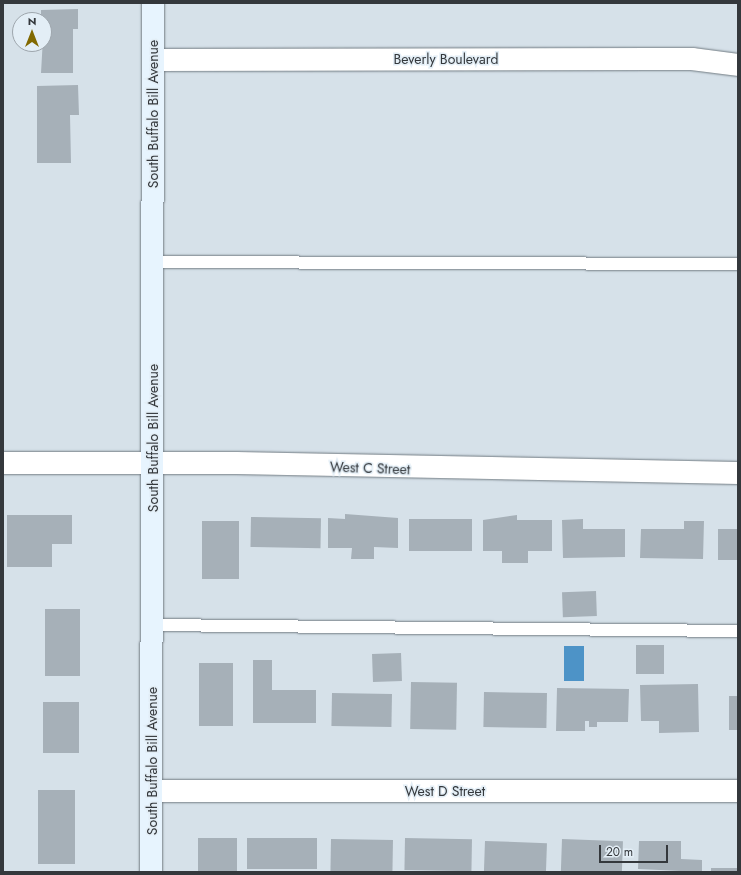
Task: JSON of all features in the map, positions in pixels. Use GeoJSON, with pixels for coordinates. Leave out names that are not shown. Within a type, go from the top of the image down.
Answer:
{"type":"FeatureCollection","features":[{"type":"Feature","properties":{"kind":"main road","name":"South Buffalo Bill Avenue"},"geometry":{"type":"LineString","coordinates":[[151,872],[153,3]]}},
{"type":"Feature","properties":{"kind":"street","name":"Beverly Boulevard"},"geometry":{"type":"LineString","coordinates":[[153,60],[692,59],[738,65]]}},
{"type":"Feature","properties":{"kind":"street","name":"West C Street"},"geometry":{"type":"LineString","coordinates":[[3,464],[153,464],[738,473]]}},
{"type":"Feature","properties":{"kind":"street","name":"West D Street"},"geometry":{"type":"LineString","coordinates":[[151,792],[738,792]]}},
{"type":"Feature","properties":{"kind":"lane"},"geometry":{"type":"LineString","coordinates":[[153,262],[738,264]]}},
{"type":"Feature","properties":{"kind":"lane"},"geometry":{"type":"LineString","coordinates":[[152,625],[738,631]]}},
{"type":"Feature","properties":{"kind":"water"},"geometry":{"type":"Polygon","coordinates":[[[564,646],[584,646],[584,681],[564,681],[564,646]]]}},
{"type":"Feature","properties":{"kind":"building"},"geometry":{"type":"Polygon","coordinates":[[[78,9],[78,29],[73,29],[73,73],[41,73],[42,52],[52,52],[52,12],[41,12],[41,10],[78,9]]]}},
{"type":"Feature","properties":{"kind":"building"},"geometry":{"type":"Polygon","coordinates":[[[78,85],[79,115],[70,115],[71,163],[37,163],[37,86],[78,85]]]}},
{"type":"Feature","properties":{"kind":"building"},"geometry":{"type":"Polygon","coordinates":[[[345,514],[398,518],[398,548],[374,547],[374,559],[351,559],[352,548],[328,548],[328,518],[345,519],[345,514]]]}},
{"type":"Feature","properties":{"kind":"building"},"geometry":{"type":"Polygon","coordinates":[[[7,515],[72,515],[72,544],[52,544],[52,567],[7,567],[7,515]]]}},
{"type":"Feature","properties":{"kind":"building"},"geometry":{"type":"Polygon","coordinates":[[[517,515],[517,520],[552,520],[552,551],[528,551],[528,563],[502,563],[502,551],[483,551],[483,520],[517,515]]]}},
{"type":"Feature","properties":{"kind":"building"},"geometry":{"type":"Polygon","coordinates":[[[251,517],[321,518],[320,548],[250,547],[251,517]]]}},
{"type":"Feature","properties":{"kind":"building"},"geometry":{"type":"Polygon","coordinates":[[[409,519],[472,519],[472,551],[409,551],[409,519]]]}},
{"type":"Feature","properties":{"kind":"building"},"geometry":{"type":"Polygon","coordinates":[[[583,519],[583,529],[625,529],[625,557],[563,558],[562,520],[583,519]]]}},
{"type":"Feature","properties":{"kind":"building"},"geometry":{"type":"Polygon","coordinates":[[[202,521],[239,521],[239,579],[202,579],[202,521]]]}},
{"type":"Feature","properties":{"kind":"building"},"geometry":{"type":"Polygon","coordinates":[[[684,521],[704,521],[703,559],[640,558],[641,529],[684,529],[684,521]]]}},
{"type":"Feature","properties":{"kind":"building"},"geometry":{"type":"Polygon","coordinates":[[[718,529],[738,529],[738,560],[718,560],[718,529]]]}},
{"type":"Feature","properties":{"kind":"building"},"geometry":{"type":"Polygon","coordinates":[[[596,591],[597,616],[563,617],[562,592],[596,591]]]}},
{"type":"Feature","properties":{"kind":"building"},"geometry":{"type":"Polygon","coordinates":[[[45,609],[80,609],[80,676],[45,676],[45,609]]]}},
{"type":"Feature","properties":{"kind":"building"},"geometry":{"type":"Polygon","coordinates":[[[636,645],[664,645],[664,674],[636,674],[636,645]]]}},
{"type":"Feature","properties":{"kind":"building"},"geometry":{"type":"Polygon","coordinates":[[[401,653],[402,681],[373,682],[372,654],[401,653]]]}},
{"type":"Feature","properties":{"kind":"building"},"geometry":{"type":"Polygon","coordinates":[[[253,660],[272,660],[272,690],[316,690],[316,723],[253,723],[253,660]]]}},
{"type":"Feature","properties":{"kind":"building"},"geometry":{"type":"Polygon","coordinates":[[[199,663],[233,663],[233,726],[199,726],[199,663]]]}},
{"type":"Feature","properties":{"kind":"building"},"geometry":{"type":"Polygon","coordinates":[[[411,682],[457,683],[456,730],[410,729],[411,682]]]}},
{"type":"Feature","properties":{"kind":"building"},"geometry":{"type":"Polygon","coordinates":[[[698,684],[699,732],[659,733],[659,721],[641,721],[640,685],[698,684]]]}},
{"type":"Feature","properties":{"kind":"building"},"geometry":{"type":"Polygon","coordinates":[[[557,688],[629,689],[628,722],[597,722],[597,727],[589,727],[589,721],[585,721],[585,731],[556,731],[557,688]]]}},
{"type":"Feature","properties":{"kind":"building"},"geometry":{"type":"Polygon","coordinates":[[[484,692],[547,693],[546,728],[483,727],[484,692]]]}},
{"type":"Feature","properties":{"kind":"building"},"geometry":{"type":"Polygon","coordinates":[[[332,693],[392,694],[391,727],[331,726],[332,693]]]}},
{"type":"Feature","properties":{"kind":"building"},"geometry":{"type":"Polygon","coordinates":[[[729,696],[738,696],[738,730],[729,730],[729,696]]]}},
{"type":"Feature","properties":{"kind":"building"},"geometry":{"type":"Polygon","coordinates":[[[43,702],[79,702],[79,753],[43,753],[43,702]]]}},
{"type":"Feature","properties":{"kind":"building"},"geometry":{"type":"Polygon","coordinates":[[[38,790],[75,790],[75,864],[38,864],[38,790]]]}},
{"type":"Feature","properties":{"kind":"building"},"geometry":{"type":"Polygon","coordinates":[[[198,838],[237,838],[237,872],[198,872],[198,838]]]}},
{"type":"Feature","properties":{"kind":"building"},"geometry":{"type":"Polygon","coordinates":[[[247,838],[317,838],[317,869],[247,869],[247,838]]]}},
{"type":"Feature","properties":{"kind":"building"},"geometry":{"type":"Polygon","coordinates":[[[405,838],[472,839],[471,871],[404,870],[405,838]]]}},
{"type":"Feature","properties":{"kind":"building"},"geometry":{"type":"Polygon","coordinates":[[[331,839],[393,840],[392,872],[330,872],[331,839]]]}},
{"type":"Feature","properties":{"kind":"building"},"geometry":{"type":"Polygon","coordinates":[[[562,839],[623,841],[622,872],[561,871],[562,839]]]}},
{"type":"Feature","properties":{"kind":"building"},"geometry":{"type":"Polygon","coordinates":[[[485,841],[547,843],[546,872],[484,872],[485,841]]]}},
{"type":"Feature","properties":{"kind":"building"},"geometry":{"type":"Polygon","coordinates":[[[639,841],[681,841],[681,859],[702,860],[702,872],[638,869],[639,841]]]}},
{"type":"Feature","properties":{"kind":"building"},"geometry":{"type":"Polygon","coordinates":[[[711,868],[738,868],[738,872],[711,872],[711,868]]]}}]}
